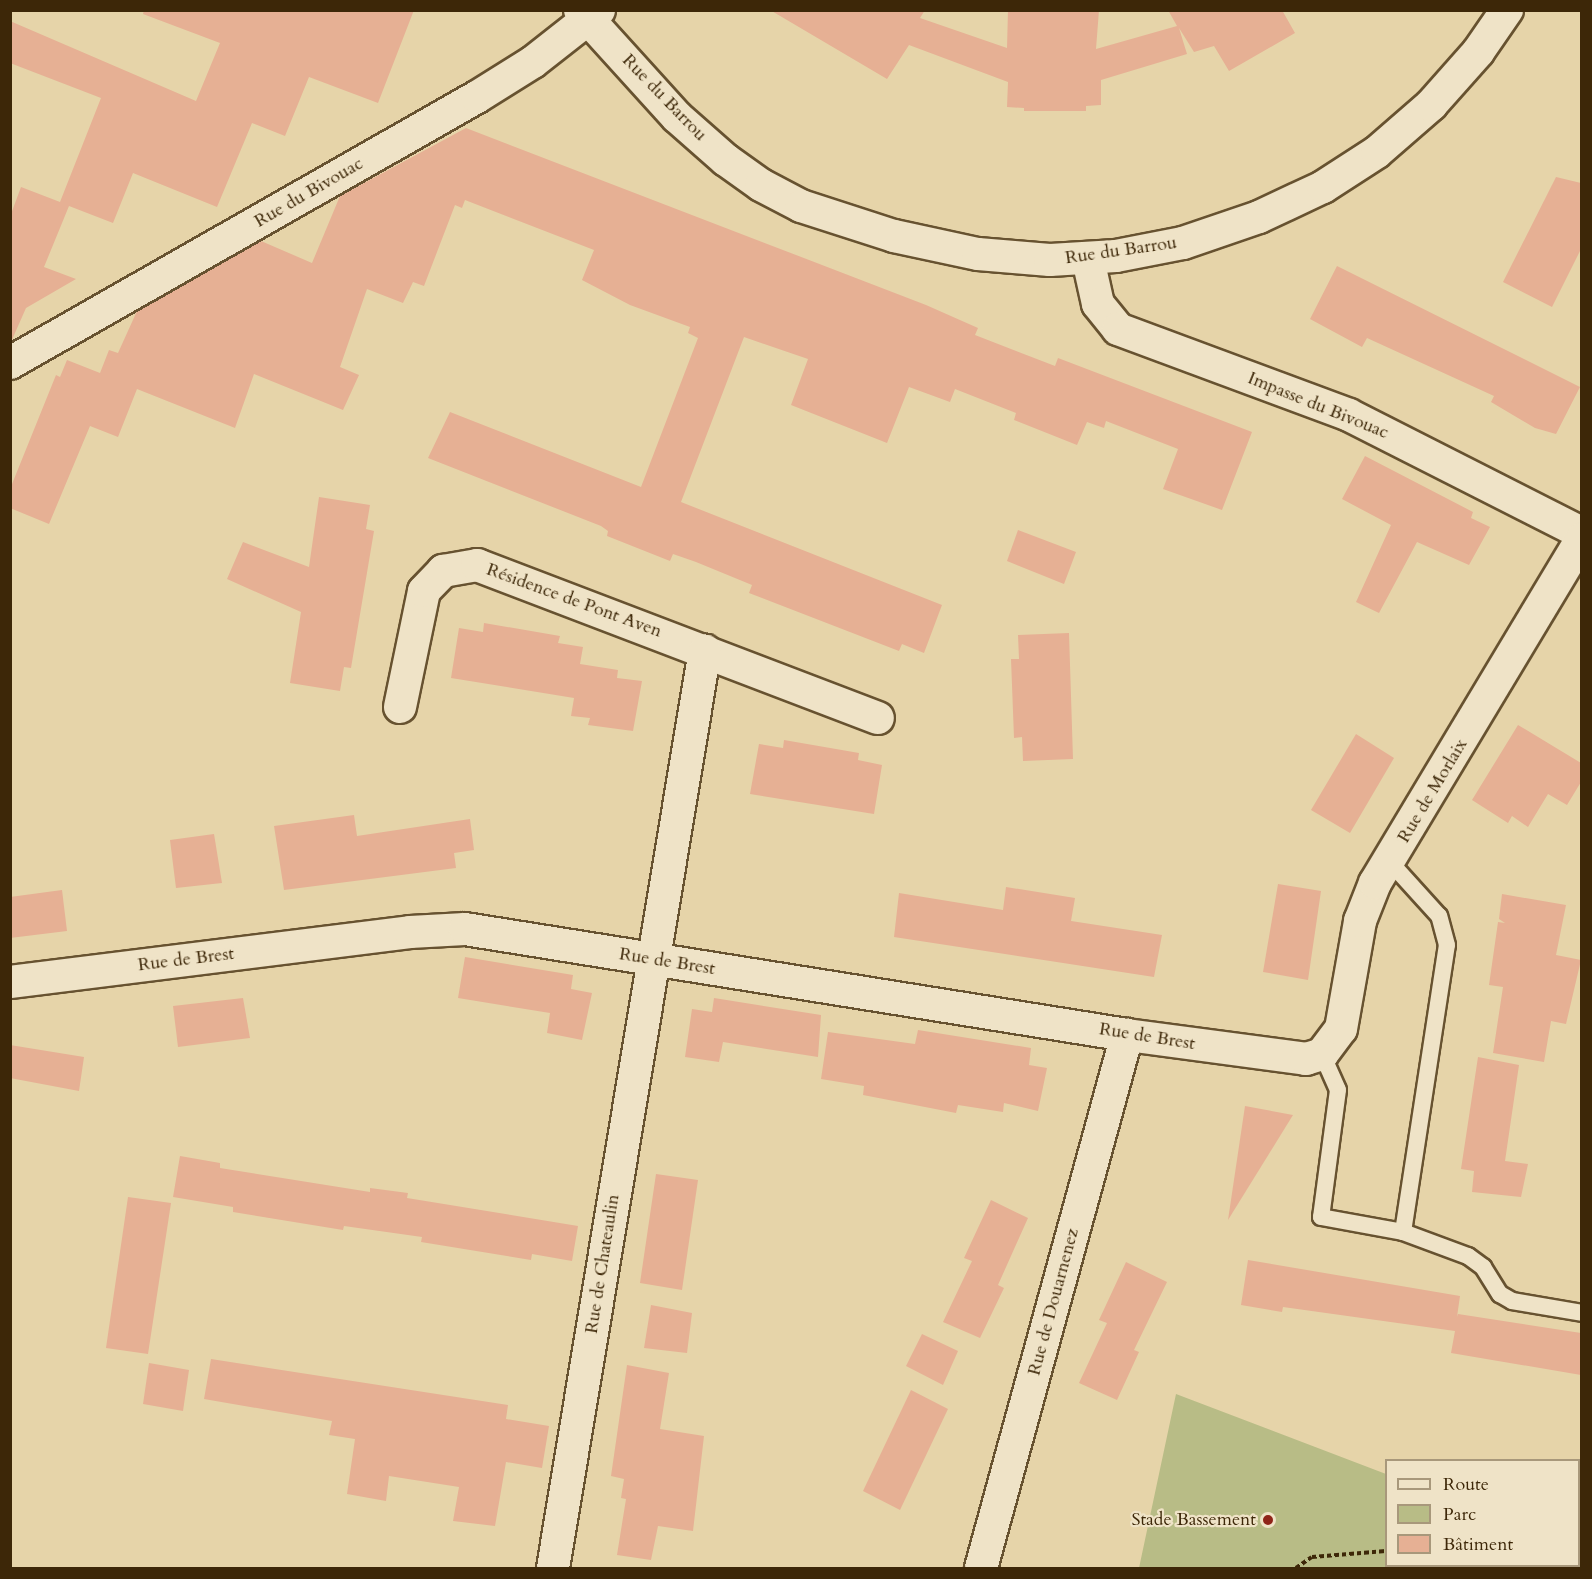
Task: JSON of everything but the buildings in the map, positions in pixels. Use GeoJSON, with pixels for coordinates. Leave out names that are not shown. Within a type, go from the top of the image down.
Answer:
{"type":"FeatureCollection","features":[{"type":"Feature","properties":{"kind":"street","name":"Rue du Barrou"},"geometry":{"type":"LineString","coordinates":[[588,12],[677,117],[726,160],[801,206],[894,236],[978,254],[1050,260],[1088,259],[1143,252],[1223,231],[1332,182],[1377,152],[1431,105],[1478,52],[1507,10]]}},
{"type":"Feature","properties":{"kind":"street","name":"Rue du Bivouac"},"geometry":{"type":"LineString","coordinates":[[10,363],[477,98],[533,62],[588,12]]}},
{"type":"Feature","properties":{"kind":"street","name":"Impasse du Bivouac"},"geometry":{"type":"LineString","coordinates":[[1088,259],[1098,304],[1118,328],[1349,415],[1581,533]]}},
{"type":"Feature","properties":{"kind":"street","name":"Rue de Morlaix"},"geometry":{"type":"LineString","coordinates":[[1322,1054],[1341,1029],[1365,902],[1581,539]]}},
{"type":"Feature","properties":{"kind":"street","name":"Résidence de Pont Aven"},"geometry":{"type":"LineString","coordinates":[[400,707],[424,591],[443,571],[458,566],[497,569],[878,718]]}},
{"type":"Feature","properties":{"kind":"street"},"geometry":{"type":"LineString","coordinates":[[654,960],[705,650]]}},
{"type":"Feature","properties":{"kind":"street","name":"Rue de Brest"},"geometry":{"type":"LineString","coordinates":[[10,982],[442,928],[465,929],[1291,1059],[1322,1054]]}},
{"type":"Feature","properties":{"kind":"street","name":"Rue de Chateaulin"},"geometry":{"type":"LineString","coordinates":[[553,1569],[654,960]]}},
{"type":"Feature","properties":{"kind":"street","name":"Rue de Douarnenez"},"geometry":{"type":"LineString","coordinates":[[981,1569],[1128,1035]]}},
{"type":"Feature","properties":{"kind":"lane"},"geometry":{"type":"LineString","coordinates":[[1390,862],[1439,916],[1447,945],[1403,1232]]}},
{"type":"Feature","properties":{"kind":"lane"},"geometry":{"type":"LineString","coordinates":[[1322,1054],[1338,1090],[1321,1217],[1403,1232],[1468,1256],[1483,1267],[1500,1294],[1512,1301],[1581,1312]]}},
{"type":"Feature","properties":{"kind":"path"},"geometry":{"type":"LineString","coordinates":[[1296,1569],[1312,1557],[1385,1551]]}},
{"type":"Feature","properties":{"kind":"green space","name":"Stade Bassement"},"geometry":{"type":"Polygon","coordinates":[[[1176,1394],[1385,1474],[1385,1567],[1580,1567],[1581,1466],[1581,1568],[1139,1568],[1176,1394]]]}},
{"type":"Feature","properties":{"kind":"place","name":"Stade Bassement"},"geometry":{"type":"Point","coordinates":[1268,1520]}}]}
